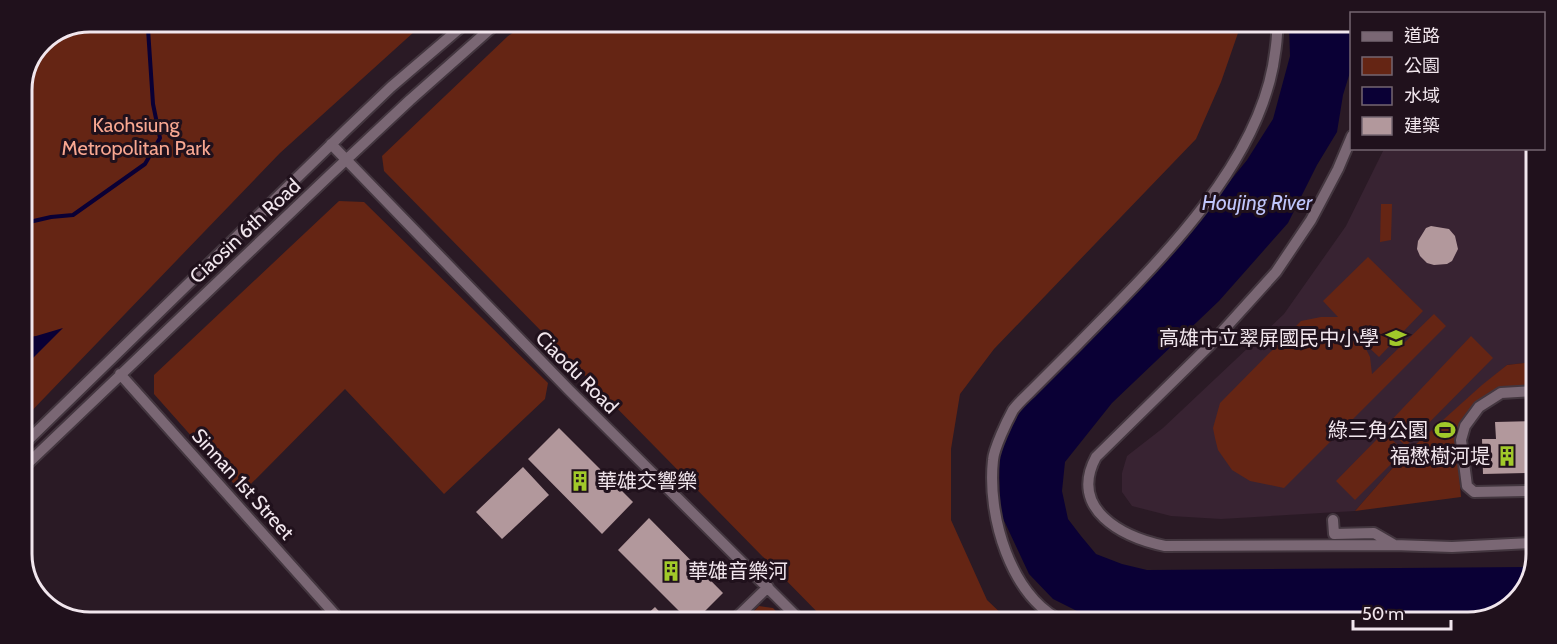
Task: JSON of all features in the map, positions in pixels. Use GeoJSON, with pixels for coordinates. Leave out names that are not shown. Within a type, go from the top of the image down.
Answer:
{"type":"FeatureCollection","features":[{"type":"Feature","properties":{"kind":"street","name":"Ciaosin 6th Road"},"geometry":{"type":"LineString","coordinates":[[32,436],[331,144],[391,87],[455,32]]}},
{"type":"Feature","properties":{"kind":"street","name":"Ciaosin 6th Road"},"geometry":{"type":"LineString","coordinates":[[32,459],[346,160],[487,32]]}},
{"type":"Feature","properties":{"kind":"street"},"geometry":{"type":"LineString","coordinates":[[1049,612],[1022,585],[1002,545],[992,504],[993,458],[1014,408],[1153,266],[1205,203],[1247,142],[1269,85],[1278,32]]}},
{"type":"Feature","properties":{"kind":"street"},"geometry":{"type":"LineString","coordinates":[[1350,141],[1311,220],[1276,272],[1210,345],[1096,457],[1091,466],[1089,488],[1098,512],[1112,525],[1148,543],[1165,546],[1452,547],[1526,543]]}},
{"type":"Feature","properties":{"kind":"street","name":"Ciaodu Road"},"geometry":{"type":"LineString","coordinates":[[331,144],[569,390],[792,612]]}},
{"type":"Feature","properties":{"kind":"street","name":"Sinnan 1st Street"},"geometry":{"type":"LineString","coordinates":[[120,374],[333,612]]}},
{"type":"Feature","properties":{"kind":"street"},"geometry":{"type":"LineString","coordinates":[[1526,391],[1501,393],[1479,407],[1465,426],[1461,440],[1467,486],[1470,490],[1474,492],[1526,491]]}},
{"type":"Feature","properties":{"kind":"street"},"geometry":{"type":"LineString","coordinates":[[1334,520],[1334,534],[1374,533],[1394,545]]}},
{"type":"Feature","properties":{"kind":"street"},"geometry":{"type":"LineString","coordinates":[[742,612],[768,587]]}},
{"type":"Feature","properties":{"kind":"shaded area","name":"高雄市立翠屏國民中小學"},"geometry":{"type":"Polygon","coordinates":[[[1384,150],[1525,150],[1526,363],[1507,365],[1404,455],[1355,511],[1221,519],[1171,516],[1132,506],[1122,492],[1122,473],[1127,456],[1163,428],[1284,314],[1346,226],[1384,150]]]}},
{"type":"Feature","properties":{"kind":"green space","name":"Kaohsiung Metropolitan Park"},"geometry":{"type":"Polygon","coordinates":[[[90,32],[414,32],[280,153],[32,411],[32,86],[36,67],[41,57],[57,41],[78,33],[90,32]]]}},
{"type":"Feature","properties":{"kind":"green space"},"geometry":{"type":"Polygon","coordinates":[[[514,32],[1238,32],[1221,82],[1196,139],[994,349],[960,394],[951,449],[951,520],[987,600],[1000,612],[817,612],[384,171],[382,156],[514,32]]]}},
{"type":"Feature","properties":{"kind":"green space"},"geometry":{"type":"Polygon","coordinates":[[[339,201],[364,202],[548,383],[545,399],[444,494],[345,389],[242,493],[154,394],[154,375],[339,201]]]}},
{"type":"Feature","properties":{"kind":"green space"},"geometry":{"type":"Polygon","coordinates":[[[1381,204],[1392,204],[1391,240],[1380,242],[1381,204]]]}},
{"type":"Feature","properties":{"kind":"green space"},"geometry":{"type":"Polygon","coordinates":[[[1368,257],[1423,311],[1379,357],[1362,341],[1370,357],[1372,374],[1434,314],[1446,326],[1284,488],[1250,481],[1232,470],[1218,450],[1213,428],[1220,403],[1301,321],[1321,317],[1338,317],[1323,301],[1368,257]]]}},
{"type":"Feature","properties":{"kind":"green space"},"geometry":{"type":"Polygon","coordinates":[[[1471,336],[1493,358],[1406,446],[1385,427],[1471,336]]]}},
{"type":"Feature","properties":{"kind":"green space","name":"綠三角公園"},"geometry":{"type":"Polygon","coordinates":[[[1526,363],[1526,389],[1497,391],[1456,438],[1461,497],[1355,511],[1404,455],[1507,365],[1526,363]]]}},
{"type":"Feature","properties":{"kind":"green space"},"geometry":{"type":"Polygon","coordinates":[[[1384,432],[1404,451],[1355,500],[1336,481],[1384,432]]]}},
{"type":"Feature","properties":{"kind":"green space"},"geometry":{"type":"Polygon","coordinates":[[[759,606],[773,608],[777,612],[753,612],[759,606]]]}},
{"type":"Feature","properties":{"kind":"water","name":"Houjing River"},"geometry":{"type":"Polygon","coordinates":[[[1289,32],[1350,32],[1350,72],[1343,95],[1337,132],[1317,165],[1288,223],[1219,301],[1112,403],[1065,462],[1062,491],[1068,519],[1096,554],[1147,570],[1524,567],[1521,577],[1516,587],[1500,603],[1475,612],[1079,612],[1053,599],[1029,574],[1000,512],[999,452],[1023,405],[1178,246],[1247,160],[1273,119],[1290,56],[1289,32]]]}},
{"type":"Feature","properties":{"kind":"water"},"geometry":{"type":"Polygon","coordinates":[[[63,328],[32,359],[32,337],[63,328]]]}},
{"type":"Feature","properties":{"kind":"building"},"geometry":{"type":"Polygon","coordinates":[[[1431,226],[1449,229],[1455,236],[1458,249],[1452,261],[1447,264],[1427,263],[1417,249],[1418,241],[1426,228],[1431,226]]]}},
{"type":"Feature","properties":{"kind":"building","name":"福懋樹河堤"},"geometry":{"type":"Polygon","coordinates":[[[1526,421],[1526,473],[1483,474],[1482,439],[1496,439],[1495,422],[1526,421]]]}},
{"type":"Feature","properties":{"kind":"building","name":"華雄交響樂"},"geometry":{"type":"Polygon","coordinates":[[[559,428],[633,502],[602,534],[528,459],[559,428]]]}},
{"type":"Feature","properties":{"kind":"building","name":"華雄交響樂"},"geometry":{"type":"Polygon","coordinates":[[[523,467],[549,495],[502,539],[476,512],[523,467]]]}},
{"type":"Feature","properties":{"kind":"building","name":"華雄音樂河"},"geometry":{"type":"Polygon","coordinates":[[[649,518],[723,593],[704,612],[680,612],[618,550],[649,518]]]}},
{"type":"Feature","properties":{"kind":"building"},"geometry":{"type":"Polygon","coordinates":[[[655,607],[660,612],[650,612],[655,607]]]}},
{"type":"Feature","properties":{"kind":"waterway"},"geometry":{"type":"LineString","coordinates":[[32,221],[73,215],[145,164],[160,138],[153,104],[148,32]]}},
{"type":"Feature","properties":{"kind":"place","name":"高雄市立翠屏國民中小學"},"geometry":{"type":"Point","coordinates":[1396,338]}},
{"type":"Feature","properties":{"kind":"place","name":"綠三角公園"},"geometry":{"type":"Point","coordinates":[1445,430]}},
{"type":"Feature","properties":{"kind":"place","name":"福懋樹河堤"},"geometry":{"type":"Point","coordinates":[1507,456]}},
{"type":"Feature","properties":{"kind":"place","name":"華雄交響樂"},"geometry":{"type":"Point","coordinates":[580,481]}},
{"type":"Feature","properties":{"kind":"place","name":"華雄音樂河"},"geometry":{"type":"Point","coordinates":[671,571]}}]}
